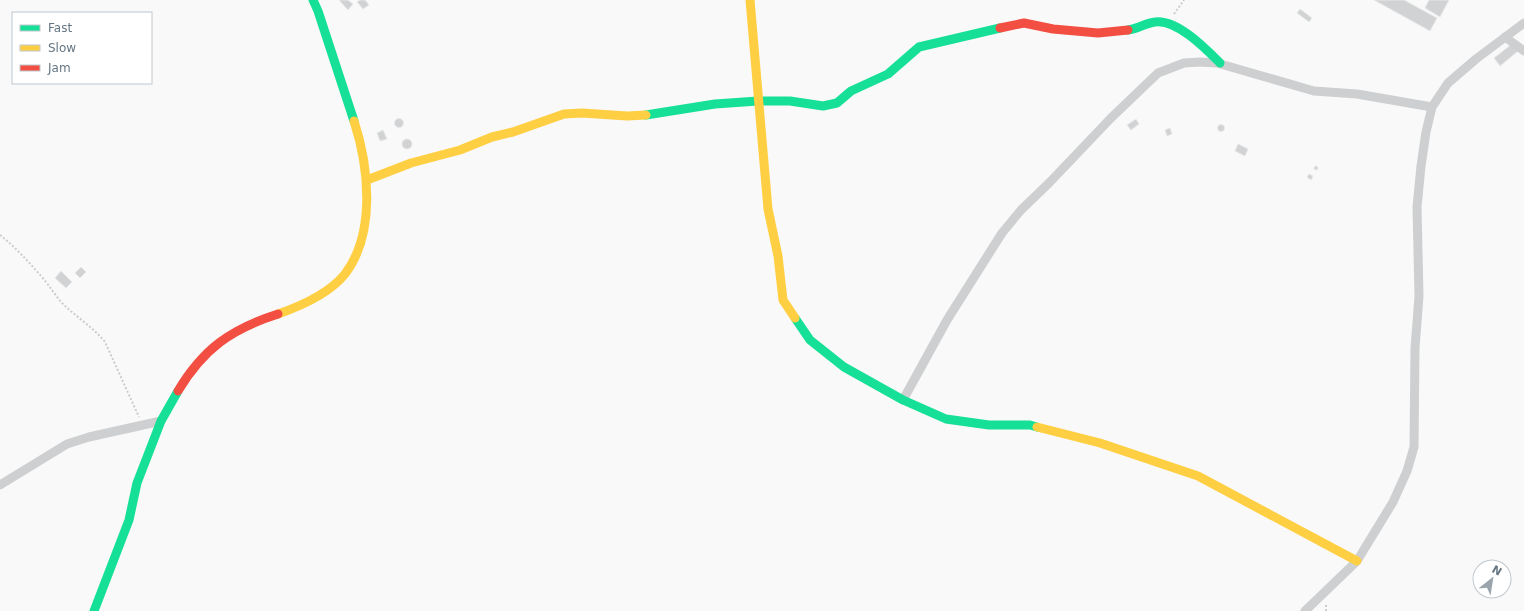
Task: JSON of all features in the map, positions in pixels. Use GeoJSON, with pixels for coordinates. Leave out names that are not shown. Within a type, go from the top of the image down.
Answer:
{"type":"FeatureCollection","features":[{"type":"Feature","properties":{"kind":"street"},"geometry":{"type":"LineString","coordinates":[[94,611],[129,520],[137,483],[161,421],[189,373],[209,350],[233,333],[265,318],[295,308],[320,295],[344,275],[354,260],[366,222],[367,180],[359,135],[314,0]]}},
{"type":"Feature","properties":{"kind":"street"},"geometry":{"type":"LineString","coordinates":[[750,0],[768,209],[778,256],[783,300],[810,340],[844,367],[904,400],[946,419],[989,425],[1030,425],[1100,443],[1198,476],[1357,561]]}},
{"type":"Feature","properties":{"kind":"street"},"geometry":{"type":"LineString","coordinates":[[367,180],[411,163],[460,150],[492,137],[513,132],[564,114],[582,113],[627,116],[650,115],[715,104],[758,101],[790,101],[823,106],[837,103],[851,91],[888,74],[919,47],[992,29],[1024,23],[1053,29],[1098,33],[1135,29],[1155,22],[1167,23],[1200,43],[1220,63]]}},
{"type":"Feature","properties":{"kind":"street"},"geometry":{"type":"LineString","coordinates":[[1305,611],[1357,561],[1393,502],[1407,471],[1414,447],[1415,348],[1419,296],[1417,207],[1426,132],[1432,107],[1448,83],[1524,23]]}},
{"type":"Feature","properties":{"kind":"street"},"geometry":{"type":"LineString","coordinates":[[1505,37],[1524,51]]}},
{"type":"Feature","properties":{"kind":"street"},"geometry":{"type":"LineString","coordinates":[[904,400],[947,320],[1002,233],[1021,210],[1111,118],[1158,73],[1184,63],[1220,63],[1314,91],[1357,94],[1432,107]]}},
{"type":"Feature","properties":{"kind":"street"},"geometry":{"type":"LineString","coordinates":[[0,484],[67,444],[89,437],[161,421]]}},
{"type":"Feature","properties":{"kind":"path"},"geometry":{"type":"LineString","coordinates":[[1167,23],[1184,0]]}},
{"type":"Feature","properties":{"kind":"path"},"geometry":{"type":"LineString","coordinates":[[0,235],[16,248],[42,276],[61,301],[79,319],[97,332],[105,342],[143,425]]}},
{"type":"Feature","properties":{"kind":"building"},"geometry":{"type":"Polygon","coordinates":[[[339,0],[348,0],[353,4],[348,10],[339,0]]]}},
{"type":"Feature","properties":{"kind":"building"},"geometry":{"type":"Polygon","coordinates":[[[360,0],[365,0],[369,5],[363,9],[357,2],[360,0]]]}},
{"type":"Feature","properties":{"kind":"building"},"geometry":{"type":"Polygon","coordinates":[[[1374,0],[1404,0],[1437,18],[1430,31],[1374,0]]]}},
{"type":"Feature","properties":{"kind":"building"},"geometry":{"type":"Polygon","coordinates":[[[1429,0],[1449,0],[1440,17],[1425,8],[1429,0]]]}},
{"type":"Feature","properties":{"kind":"building"},"geometry":{"type":"Polygon","coordinates":[[[1300,9],[1312,18],[1309,22],[1297,13],[1300,9]]]}},
{"type":"Feature","properties":{"kind":"building"},"geometry":{"type":"Polygon","coordinates":[[[1512,44],[1518,51],[1500,66],[1494,58],[1512,44]]]}},
{"type":"Feature","properties":{"kind":"building"},"geometry":{"type":"Polygon","coordinates":[[[399,118],[404,123],[399,128],[394,123],[399,118]]]}},
{"type":"Feature","properties":{"kind":"building"},"geometry":{"type":"Polygon","coordinates":[[[1136,119],[1139,124],[1131,130],[1127,125],[1136,119]]]}},
{"type":"Feature","properties":{"kind":"building"},"geometry":{"type":"Polygon","coordinates":[[[1221,125],[1224,128],[1221,131],[1218,128],[1221,125]]]}},
{"type":"Feature","properties":{"kind":"building"},"geometry":{"type":"Polygon","coordinates":[[[1170,128],[1172,134],[1167,136],[1165,130],[1170,128]]]}},
{"type":"Feature","properties":{"kind":"building"},"geometry":{"type":"Polygon","coordinates":[[[383,130],[387,139],[380,141],[377,133],[383,130]]]}},
{"type":"Feature","properties":{"kind":"building"},"geometry":{"type":"Polygon","coordinates":[[[405,139],[409,139],[412,144],[409,149],[405,149],[402,146],[402,142],[405,139]]]}},
{"type":"Feature","properties":{"kind":"building"},"geometry":{"type":"Polygon","coordinates":[[[1238,144],[1248,149],[1245,156],[1235,151],[1238,144]]]}},
{"type":"Feature","properties":{"kind":"building"},"geometry":{"type":"Polygon","coordinates":[[[1314,166],[1318,166],[1318,170],[1314,170],[1314,166]]]}},
{"type":"Feature","properties":{"kind":"building"},"geometry":{"type":"Polygon","coordinates":[[[1309,174],[1313,176],[1311,180],[1307,177],[1309,174]]]}},
{"type":"Feature","properties":{"kind":"building"},"geometry":{"type":"Polygon","coordinates":[[[81,267],[86,272],[80,278],[75,273],[81,267]]]}},
{"type":"Feature","properties":{"kind":"building"},"geometry":{"type":"Polygon","coordinates":[[[61,271],[72,282],[66,288],[55,278],[61,271]]]}},
{"type":"Feature","properties":{"kind":"traffic: fast"},"geometry":{"type":"LineString","coordinates":[[313,0],[318,11],[354,121]]}},
{"type":"Feature","properties":{"kind":"traffic: fast"},"geometry":{"type":"LineString","coordinates":[[1128,30],[1155,22],[1164,22],[1182,30],[1207,50],[1220,63]]}},
{"type":"Feature","properties":{"kind":"traffic: fast"},"geometry":{"type":"LineString","coordinates":[[646,115],[715,104],[758,101],[790,101],[823,106],[837,103],[851,91],[888,74],[919,47],[1000,28]]}},
{"type":"Feature","properties":{"kind":"traffic: fast"},"geometry":{"type":"LineString","coordinates":[[795,318],[810,340],[844,367],[903,400],[946,419],[989,425],[1030,425],[1037,427]]}},
{"type":"Feature","properties":{"kind":"traffic: fast"},"geometry":{"type":"LineString","coordinates":[[94,611],[129,520],[137,483],[161,421],[178,391]]}},
{"type":"Feature","properties":{"kind":"traffic: slow"},"geometry":{"type":"LineString","coordinates":[[750,0],[768,209],[778,256],[783,300],[795,318]]}},
{"type":"Feature","properties":{"kind":"traffic: slow"},"geometry":{"type":"LineString","coordinates":[[367,180],[411,163],[460,150],[492,137],[513,132],[564,114],[582,113],[627,116],[646,115]]}},
{"type":"Feature","properties":{"kind":"traffic: slow"},"geometry":{"type":"LineString","coordinates":[[278,314],[305,303],[331,288],[345,274],[355,258],[362,239],[367,199],[363,159],[354,121]]}},
{"type":"Feature","properties":{"kind":"traffic: slow"},"geometry":{"type":"LineString","coordinates":[[1037,427],[1100,443],[1198,476],[1357,561]]}},
{"type":"Feature","properties":{"kind":"traffic: jam"},"geometry":{"type":"LineString","coordinates":[[1000,28],[1024,23],[1053,29],[1098,33],[1128,30]]}},
{"type":"Feature","properties":{"kind":"traffic: jam"},"geometry":{"type":"LineString","coordinates":[[178,391],[198,363],[220,342],[246,326],[278,314]]}}]}
